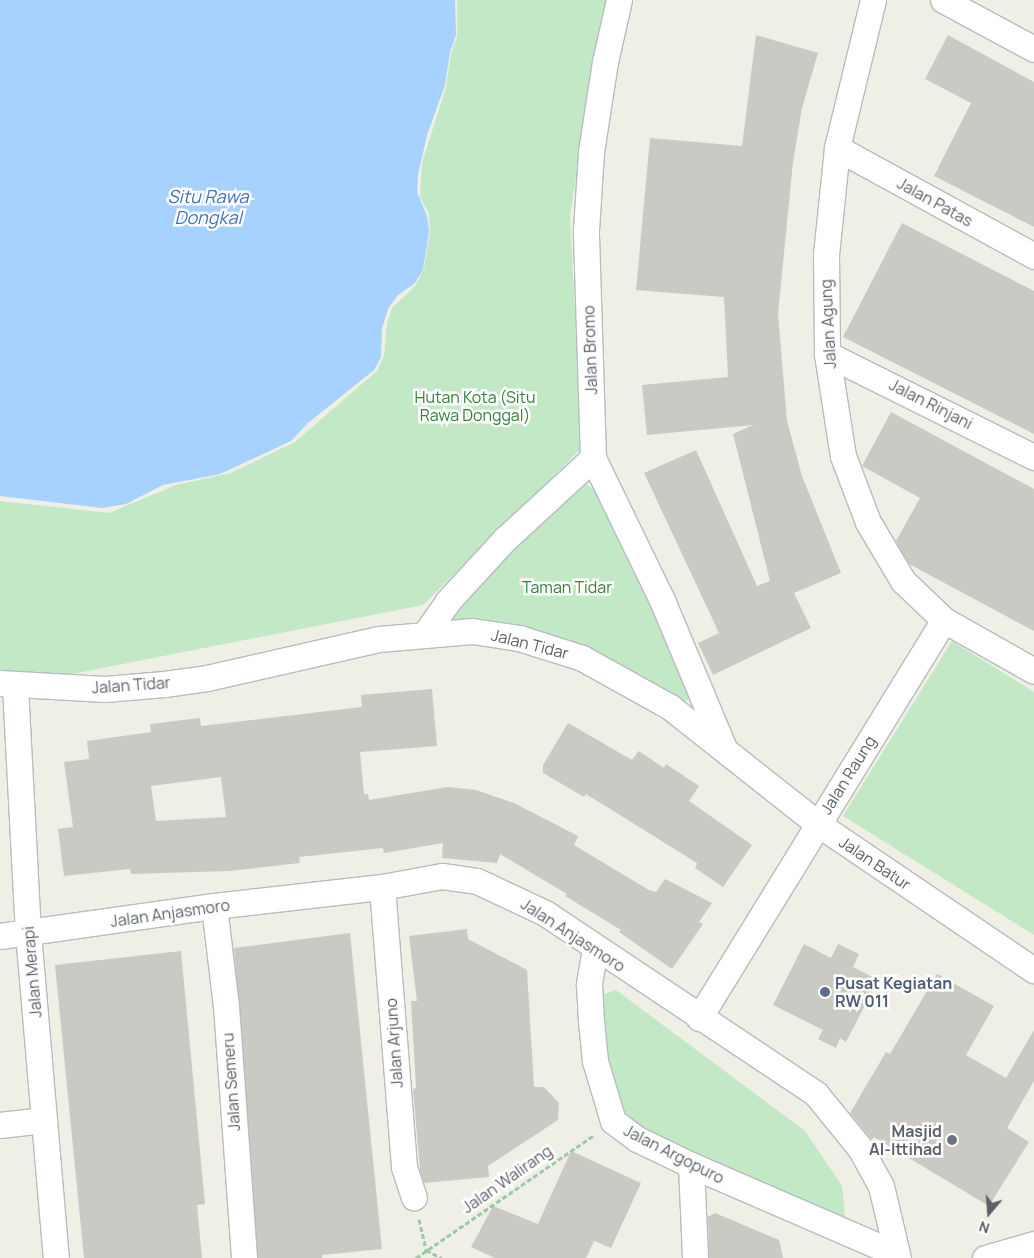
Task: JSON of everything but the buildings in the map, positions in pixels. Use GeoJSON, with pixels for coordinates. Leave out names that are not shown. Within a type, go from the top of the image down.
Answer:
{"type":"FeatureCollection","features":[{"type":"Feature","properties":{"kind":"street","name":"Jalan Bromo"},"geometry":{"type":"LineString","coordinates":[[593,458],[586,258],[591,152],[619,0]]}},
{"type":"Feature","properties":{"kind":"street","name":"Jalan Agung"},"geometry":{"type":"LineString","coordinates":[[873,0],[837,148],[826,254],[827,354],[843,456],[868,522],[903,581],[944,620]]}},
{"type":"Feature","properties":{"kind":"street"},"geometry":{"type":"LineString","coordinates":[[944,0],[1034,49]]}},
{"type":"Feature","properties":{"kind":"street","name":"Jalan Patas"},"geometry":{"type":"LineString","coordinates":[[837,148],[1034,256]]}},
{"type":"Feature","properties":{"kind":"street","name":"Jalan Rinjani"},"geometry":{"type":"LineString","coordinates":[[827,354],[1034,457]]}},
{"type":"Feature","properties":{"kind":"street"},"geometry":{"type":"LineString","coordinates":[[424,634],[447,602],[505,539],[593,458],[662,600],[723,746]]}},
{"type":"Feature","properties":{"kind":"street"},"geometry":{"type":"LineString","coordinates":[[944,620],[1034,671]]}},
{"type":"Feature","properties":{"kind":"street","name":"Jalan Raung"},"geometry":{"type":"LineString","coordinates":[[699,1018],[944,620]]}},
{"type":"Feature","properties":{"kind":"street","name":"Jalan Tidar"},"geometry":{"type":"LineString","coordinates":[[7,685],[105,689],[164,684],[207,678],[379,639],[472,631],[519,638],[582,658],[670,706],[723,746]]}},
{"type":"Feature","properties":{"kind":"street","name":"Jalan Merapi"},"geometry":{"type":"LineString","coordinates":[[7,685],[56,1258]]}},
{"type":"Feature","properties":{"kind":"street","name":"Jalan Batur"},"geometry":{"type":"LineString","coordinates":[[723,746],[818,824],[1034,970]]}},
{"type":"Feature","properties":{"kind":"street","name":"Jalan Anjasmoro"},"geometry":{"type":"LineString","coordinates":[[0,936],[214,906],[382,888],[442,876],[477,881],[529,904],[816,1094],[860,1148],[881,1186],[897,1256]]}},
{"type":"Feature","properties":{"kind":"street","name":"Jalan Arjuno"},"geometry":{"type":"LineString","coordinates":[[382,888],[404,1167],[414,1196]]}},
{"type":"Feature","properties":{"kind":"street","name":"Jalan Semeru"},"geometry":{"type":"LineString","coordinates":[[214,906],[231,1066],[244,1258]]}},
{"type":"Feature","properties":{"kind":"street","name":"Jalan Argopuro"},"geometry":{"type":"LineString","coordinates":[[595,949],[589,984],[595,1061],[613,1121],[637,1139],[691,1165],[897,1256]]}},
{"type":"Feature","properties":{"kind":"street"},"geometry":{"type":"LineString","coordinates":[[0,1125],[44,1120]]}},
{"type":"Feature","properties":{"kind":"street"},"geometry":{"type":"LineString","coordinates":[[691,1165],[695,1258]]}},
{"type":"Feature","properties":{"kind":"street"},"geometry":{"type":"LineString","coordinates":[[985,1258],[1034,1244]]}},
{"type":"Feature","properties":{"kind":"path","name":"Jalan Walirang"},"geometry":{"type":"LineString","coordinates":[[416,1258],[613,1121]]}},
{"type":"Feature","properties":{"kind":"path"},"geometry":{"type":"LineString","coordinates":[[414,1196],[426,1250],[442,1258]]}},
{"type":"Feature","properties":{"kind":"green space","name":"Hutan Kota (Situ Rawa Donggal)"},"geometry":{"type":"Polygon","coordinates":[[[457,0],[606,0],[570,215],[582,448],[423,605],[16,685],[0,683],[0,501],[109,513],[176,485],[231,473],[295,442],[377,371],[384,356],[387,323],[392,308],[415,286],[424,269],[430,230],[429,214],[420,197],[422,163],[446,87],[451,53],[457,37],[457,0]]]}},
{"type":"Feature","properties":{"kind":"green space","name":"Taman Tidar"},"geometry":{"type":"Polygon","coordinates":[[[581,479],[602,497],[664,628],[689,699],[672,709],[492,632],[453,626],[447,616],[581,479]]]}},
{"type":"Feature","properties":{"kind":"green space"},"geometry":{"type":"Polygon","coordinates":[[[952,641],[1034,692],[1034,935],[843,816],[952,641]]]}},
{"type":"Feature","properties":{"kind":"green space"},"geometry":{"type":"Polygon","coordinates":[[[616,990],[805,1131],[842,1186],[847,1236],[608,1127],[585,1001],[616,990]]]}},
{"type":"Feature","properties":{"kind":"water","name":"Situ Rawa Dongkal"},"geometry":{"type":"Polygon","coordinates":[[[0,0],[455,0],[456,35],[450,52],[445,85],[427,135],[418,175],[417,192],[427,216],[429,231],[423,270],[414,284],[398,295],[388,309],[382,328],[381,357],[374,370],[308,423],[291,441],[220,474],[163,485],[126,504],[102,508],[0,496],[0,0]]]}},
{"type":"Feature","properties":{"kind":"place","name":"Pusat Kegiatan RW 011"},"geometry":{"type":"Point","coordinates":[825,992]}},
{"type":"Feature","properties":{"kind":"place","name":"Masjid Al-Ittihad"},"geometry":{"type":"Point","coordinates":[952,1140]}}]}
